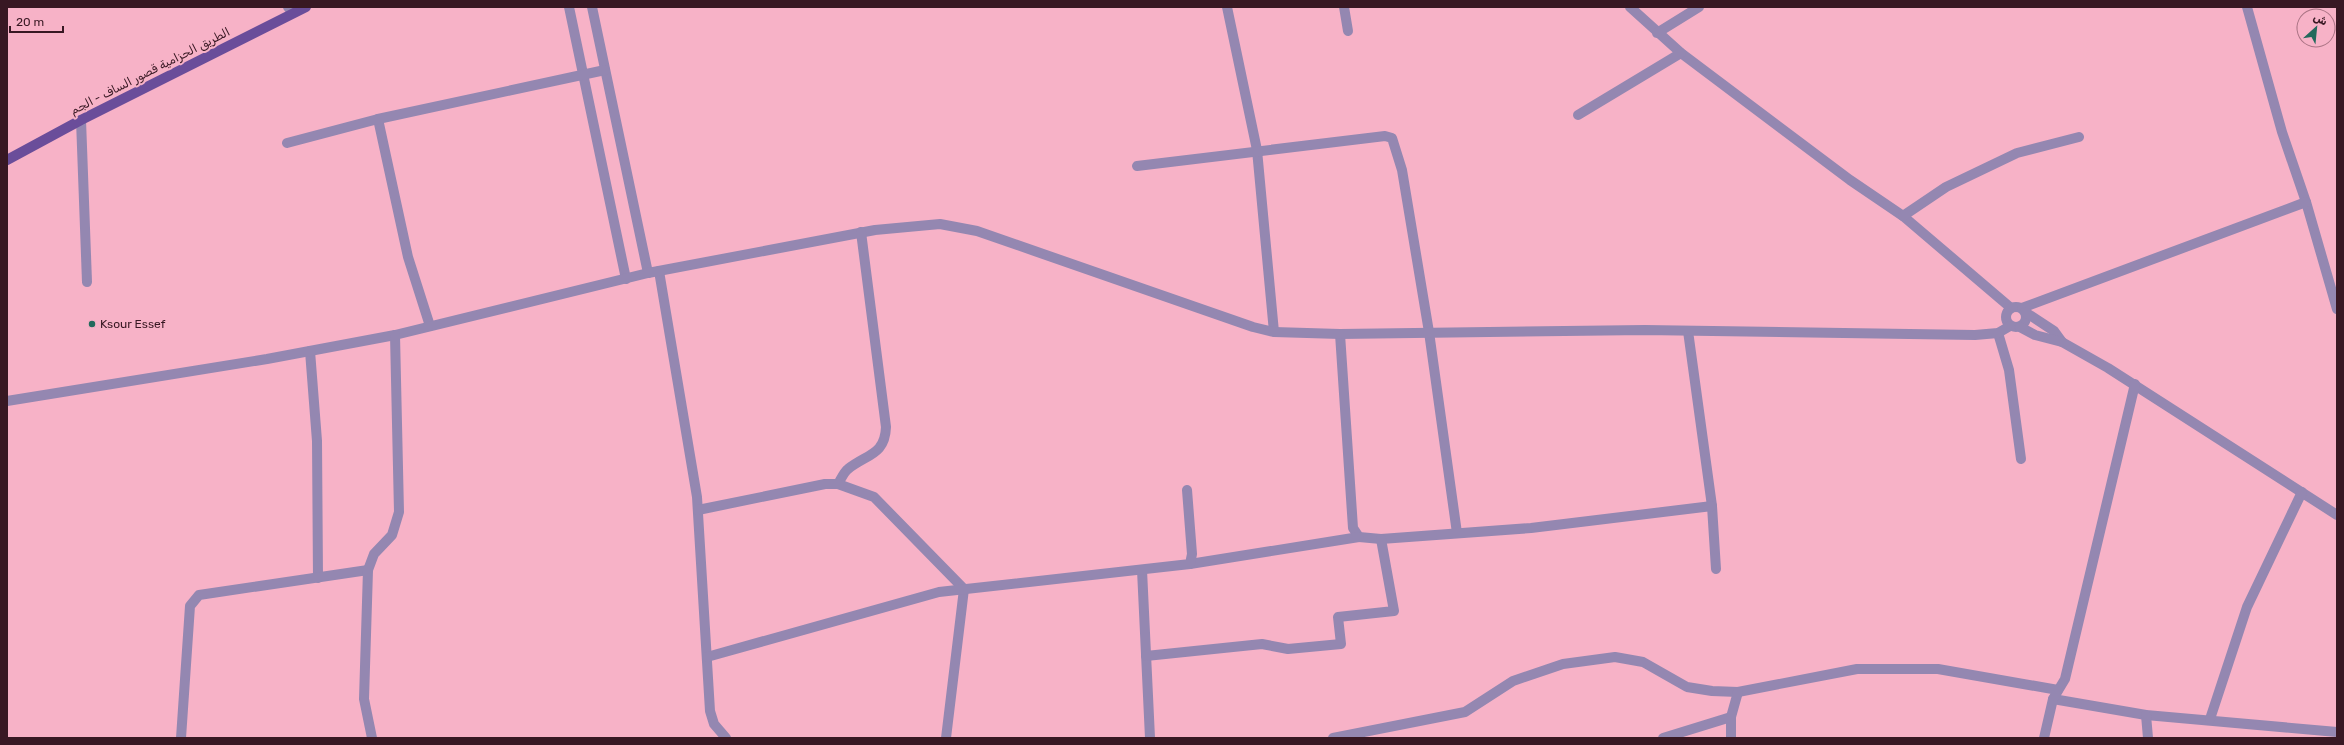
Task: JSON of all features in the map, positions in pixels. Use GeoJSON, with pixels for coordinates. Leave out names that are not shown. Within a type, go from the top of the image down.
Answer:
{"type":"FeatureCollection","features":[{"type":"Feature","properties":{"kind":"main road","name":"الطريق الحزامية قصور الساف - الجم"},"geometry":{"type":"LineString","coordinates":[[7,160],[291,10],[306,7]]}},
{"type":"Feature","properties":{"kind":"street"},"geometry":{"type":"LineString","coordinates":[[569,7],[626,279]]}},
{"type":"Feature","properties":{"kind":"street"},"geometry":{"type":"LineString","coordinates":[[592,7],[648,273]]}},
{"type":"Feature","properties":{"kind":"street"},"geometry":{"type":"LineString","coordinates":[[1227,7],[1257,150],[1274,332]]}},
{"type":"Feature","properties":{"kind":"street"},"geometry":{"type":"LineString","coordinates":[[1344,7],[1348,31]]}},
{"type":"Feature","properties":{"kind":"street"},"geometry":{"type":"LineString","coordinates":[[1630,7],[1657,33],[1681,53],[1850,180],[1903,216],[2011,308],[2023,310],[2054,331],[2062,342]]}},
{"type":"Feature","properties":{"kind":"street"},"geometry":{"type":"LineString","coordinates":[[1657,33],[1699,7]]}},
{"type":"Feature","properties":{"kind":"street"},"geometry":{"type":"LineString","coordinates":[[2248,7],[2282,132],[2306,202],[2337,309]]}},
{"type":"Feature","properties":{"kind":"street"},"geometry":{"type":"LineString","coordinates":[[1578,115],[1681,53]]}},
{"type":"Feature","properties":{"kind":"street"},"geometry":{"type":"LineString","coordinates":[[287,143],[378,120],[582,73],[605,70]]}},
{"type":"Feature","properties":{"kind":"street"},"geometry":{"type":"LineString","coordinates":[[82,120],[87,282]]}},
{"type":"Feature","properties":{"kind":"street"},"geometry":{"type":"LineString","coordinates":[[378,120],[408,257],[430,326]]}},
{"type":"Feature","properties":{"kind":"street"},"geometry":{"type":"LineString","coordinates":[[1137,166],[1257,150],[1385,136],[1392,138],[1402,170],[1429,332],[1457,533]]}},
{"type":"Feature","properties":{"kind":"street"},"geometry":{"type":"LineString","coordinates":[[1903,216],[1946,187],[2017,153],[2079,137]]}},
{"type":"Feature","properties":{"kind":"street"},"geometry":{"type":"LineString","coordinates":[[2023,310],[2306,202]]}},
{"type":"Feature","properties":{"kind":"street"},"geometry":{"type":"LineString","coordinates":[[7,400],[112,385],[395,335],[648,273],[861,232],[926,224],[962,227],[1253,327],[1274,332],[1340,334],[1429,332],[1688,331],[1975,335],[1998,333],[2010,326],[2020,327],[2035,335],[2062,342],[2135,384],[2337,515]]}},
{"type":"Feature","properties":{"kind":"street"},"geometry":{"type":"LineString","coordinates":[[838,484],[847,470],[878,450],[886,439],[886,427],[861,232]]}},
{"type":"Feature","properties":{"kind":"street"},"geometry":{"type":"LineString","coordinates":[[659,271],[698,510],[710,711],[714,724],[726,738]]}},
{"type":"Feature","properties":{"kind":"street"},"geometry":{"type":"LineString","coordinates":[[2010,326],[2005,316],[2011,308]]}},
{"type":"Feature","properties":{"kind":"street"},"geometry":{"type":"LineString","coordinates":[[2020,327],[2026,318],[2023,310]]}},
{"type":"Feature","properties":{"kind":"street"},"geometry":{"type":"LineString","coordinates":[[1688,331],[1712,506],[1716,569]]}},
{"type":"Feature","properties":{"kind":"street"},"geometry":{"type":"LineString","coordinates":[[1998,333],[2009,370],[2021,459]]}},
{"type":"Feature","properties":{"kind":"street"},"geometry":{"type":"LineString","coordinates":[[1340,334],[1353,528],[1359,537]]}},
{"type":"Feature","properties":{"kind":"street"},"geometry":{"type":"LineString","coordinates":[[372,738],[364,699],[368,570],[374,554],[392,535],[399,512],[395,335]]}},
{"type":"Feature","properties":{"kind":"street"},"geometry":{"type":"LineString","coordinates":[[310,351],[317,441],[318,578]]}},
{"type":"Feature","properties":{"kind":"street"},"geometry":{"type":"LineString","coordinates":[[2044,738],[2055,695],[2065,679],[2135,384]]}},
{"type":"Feature","properties":{"kind":"street"},"geometry":{"type":"LineString","coordinates":[[698,510],[825,484],[838,484],[874,497],[964,589]]}},
{"type":"Feature","properties":{"kind":"street"},"geometry":{"type":"LineString","coordinates":[[1187,490],[1192,559],[1190,564]]}},
{"type":"Feature","properties":{"kind":"street"},"geometry":{"type":"LineString","coordinates":[[2210,719],[2247,607],[2302,492]]}},
{"type":"Feature","properties":{"kind":"street"},"geometry":{"type":"LineString","coordinates":[[707,657],[939,592],[1190,564],[1359,537],[1381,538],[1531,528],[1712,506]]}},
{"type":"Feature","properties":{"kind":"street"},"geometry":{"type":"LineString","coordinates":[[1146,656],[1262,644],[1288,649],[1341,644],[1338,617],[1394,611],[1381,538]]}},
{"type":"Feature","properties":{"kind":"street"},"geometry":{"type":"LineString","coordinates":[[181,738],[190,606],[199,595],[368,570]]}},
{"type":"Feature","properties":{"kind":"street"},"geometry":{"type":"LineString","coordinates":[[1142,570],[1150,738]]}},
{"type":"Feature","properties":{"kind":"street"},"geometry":{"type":"LineString","coordinates":[[946,738],[964,589]]}},
{"type":"Feature","properties":{"kind":"street"},"geometry":{"type":"LineString","coordinates":[[1333,738],[1465,712],[1513,680],[1563,664],[1615,657],[1643,662],[1687,687],[1712,691],[1738,692],[1857,669],[1938,669],[2146,715],[2210,719],[2337,732]]}},
{"type":"Feature","properties":{"kind":"street"},"geometry":{"type":"LineString","coordinates":[[1731,738],[1731,717],[1738,692]]}},
{"type":"Feature","properties":{"kind":"street"},"geometry":{"type":"LineString","coordinates":[[2146,715],[2148,738]]}},
{"type":"Feature","properties":{"kind":"street"},"geometry":{"type":"LineString","coordinates":[[1663,738],[1731,717]]}},
{"type":"Feature","properties":{"kind":"place","name":"Ksour Essef"},"geometry":{"type":"Point","coordinates":[92,324]}}]}
